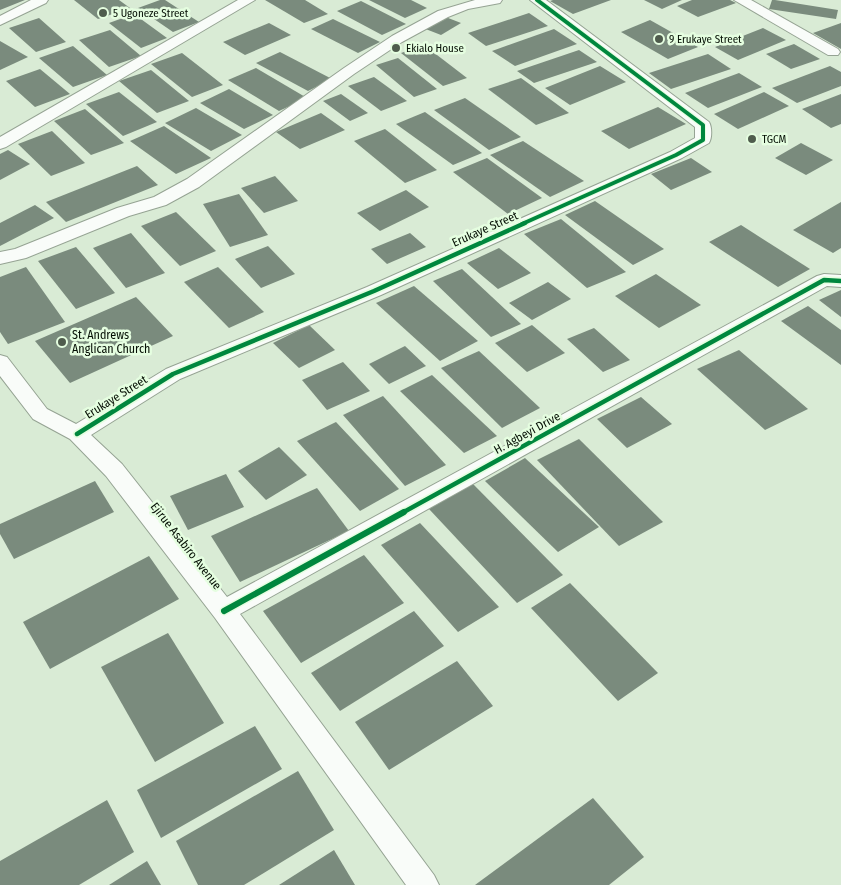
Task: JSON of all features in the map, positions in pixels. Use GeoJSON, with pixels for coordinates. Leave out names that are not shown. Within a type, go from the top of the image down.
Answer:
{"type":"FeatureCollection","features":[{"type":"Feature","properties":{"kind":"street"},"geometry":{"type":"LineString","coordinates":[[0,20],[41,0]]}},
{"type":"Feature","properties":{"kind":"street"},"geometry":{"type":"LineString","coordinates":[[0,144],[248,0]]}},
{"type":"Feature","properties":{"kind":"street"},"geometry":{"type":"LineString","coordinates":[[0,258],[20,254],[123,212],[160,200],[194,183],[349,71],[412,30],[443,14],[465,6],[495,0]]}},
{"type":"Feature","properties":{"kind":"street","name":"Erukaye Street"},"geometry":{"type":"LineString","coordinates":[[77,434],[173,374],[374,291],[676,155],[703,140],[703,125],[537,0]]}},
{"type":"Feature","properties":{"kind":"street"},"geometry":{"type":"LineString","coordinates":[[741,0],[833,52]]}},
{"type":"Feature","properties":{"kind":"street","name":"H. Agbeyi Drive"},"geometry":{"type":"LineString","coordinates":[[224,611],[824,280],[841,281]]}},
{"type":"Feature","properties":{"kind":"street","name":"Ejirue Asabiro Avenue"},"geometry":{"type":"LineString","coordinates":[[0,362],[40,414],[77,434],[114,470],[224,611],[424,885]]}},
{"type":"Feature","properties":{"kind":"building"},"geometry":{"type":"Polygon","coordinates":[[[0,0],[25,0],[0,10],[0,0]]]}},
{"type":"Feature","properties":{"kind":"building","name":"5 Ugoneze Street"},"geometry":{"type":"Polygon","coordinates":[[[74,0],[119,0],[130,8],[98,19],[74,0]]]}},
{"type":"Feature","properties":{"kind":"building"},"geometry":{"type":"Polygon","coordinates":[[[165,0],[199,22],[173,32],[138,8],[165,0]]]}},
{"type":"Feature","properties":{"kind":"building"},"geometry":{"type":"Polygon","coordinates":[[[265,0],[305,0],[328,14],[304,23],[265,0]]]}},
{"type":"Feature","properties":{"kind":"building"},"geometry":{"type":"Polygon","coordinates":[[[369,0],[411,0],[427,8],[405,18],[369,0]]]}},
{"type":"Feature","properties":{"kind":"building"},"geometry":{"type":"Polygon","coordinates":[[[611,0],[573,14],[550,1],[611,0]]]}},
{"type":"Feature","properties":{"kind":"building"},"geometry":{"type":"Polygon","coordinates":[[[644,0],[682,0],[662,9],[644,0]]]}},
{"type":"Feature","properties":{"kind":"building"},"geometry":{"type":"Polygon","coordinates":[[[692,0],[730,0],[736,3],[698,17],[677,6],[692,0]]]}},
{"type":"Feature","properties":{"kind":"building"},"geometry":{"type":"Polygon","coordinates":[[[772,0],[838,10],[836,19],[769,9],[772,0]]]}},
{"type":"Feature","properties":{"kind":"building"},"geometry":{"type":"Polygon","coordinates":[[[361,1],[406,24],[382,35],[337,11],[361,1]]]}},
{"type":"Feature","properties":{"kind":"building"},"geometry":{"type":"Polygon","coordinates":[[[529,13],[548,26],[486,46],[468,33],[529,13]]]}},
{"type":"Feature","properties":{"kind":"building"},"geometry":{"type":"Polygon","coordinates":[[[134,14],[167,38],[141,48],[109,23],[134,14]]]}},
{"type":"Feature","properties":{"kind":"building"},"geometry":{"type":"Polygon","coordinates":[[[443,16],[461,23],[441,35],[423,28],[443,16]]]}},
{"type":"Feature","properties":{"kind":"building"},"geometry":{"type":"Polygon","coordinates":[[[39,18],[66,42],[36,52],[9,28],[39,18]]]}},
{"type":"Feature","properties":{"kind":"building"},"geometry":{"type":"Polygon","coordinates":[[[333,19],[380,42],[358,53],[311,29],[333,19]]]}},
{"type":"Feature","properties":{"kind":"building","name":"9 Erukaye Street"},"geometry":{"type":"Polygon","coordinates":[[[650,20],[698,47],[668,59],[621,32],[650,20]]]}},
{"type":"Feature","properties":{"kind":"building"},"geometry":{"type":"Polygon","coordinates":[[[269,23],[291,35],[245,55],[223,42],[269,23]]]}},
{"type":"Feature","properties":{"kind":"building"},"geometry":{"type":"Polygon","coordinates":[[[841,23],[841,49],[813,33],[841,23]]]}},
{"type":"Feature","properties":{"kind":"building"},"geometry":{"type":"Polygon","coordinates":[[[763,28],[786,40],[738,60],[715,47],[763,28]]]}},
{"type":"Feature","properties":{"kind":"building"},"geometry":{"type":"Polygon","coordinates":[[[554,29],[577,44],[515,66],[492,51],[554,29]]]}},
{"type":"Feature","properties":{"kind":"building"},"geometry":{"type":"Polygon","coordinates":[[[110,30],[141,56],[109,67],[79,40],[110,30]]]}},
{"type":"Feature","properties":{"kind":"building"},"geometry":{"type":"Polygon","coordinates":[[[0,41],[28,57],[0,70],[0,41]]]}},
{"type":"Feature","properties":{"kind":"building"},"geometry":{"type":"Polygon","coordinates":[[[794,44],[820,59],[791,69],[766,54],[794,44]]]}},
{"type":"Feature","properties":{"kind":"building"},"geometry":{"type":"Polygon","coordinates":[[[424,45],[467,78],[443,86],[401,53],[424,45]]]}},
{"type":"Feature","properties":{"kind":"building"},"geometry":{"type":"Polygon","coordinates":[[[73,46],[107,75],[73,87],[39,58],[73,46]]]}},
{"type":"Feature","properties":{"kind":"building"},"geometry":{"type":"Polygon","coordinates":[[[579,50],[597,62],[534,83],[517,71],[579,50]]]}},
{"type":"Feature","properties":{"kind":"building"},"geometry":{"type":"Polygon","coordinates":[[[280,52],[332,79],[308,91],[256,63],[280,52]]]}},
{"type":"Feature","properties":{"kind":"building"},"geometry":{"type":"Polygon","coordinates":[[[182,53],[223,85],[192,97],[151,64],[182,53]]]}},
{"type":"Feature","properties":{"kind":"building"},"geometry":{"type":"Polygon","coordinates":[[[708,54],[731,69],[671,89],[649,73],[708,54]]]}},
{"type":"Feature","properties":{"kind":"building"},"geometry":{"type":"Polygon","coordinates":[[[398,58],[437,89],[414,97],[376,65],[398,58]]]}},
{"type":"Feature","properties":{"kind":"building"},"geometry":{"type":"Polygon","coordinates":[[[600,66],[626,82],[570,105],[545,88],[600,66]]]}},
{"type":"Feature","properties":{"kind":"building"},"geometry":{"type":"Polygon","coordinates":[[[830,66],[841,72],[841,86],[797,103],[772,88],[830,66]]]}},
{"type":"Feature","properties":{"kind":"building"},"geometry":{"type":"Polygon","coordinates":[[[256,68],[307,98],[279,111],[228,80],[256,68]]]}},
{"type":"Feature","properties":{"kind":"building"},"geometry":{"type":"Polygon","coordinates":[[[40,69],[70,94],[35,107],[6,81],[40,69]]]}},
{"type":"Feature","properties":{"kind":"building"},"geometry":{"type":"Polygon","coordinates":[[[151,70],[189,101],[157,113],[119,81],[151,70]]]}},
{"type":"Feature","properties":{"kind":"building"},"geometry":{"type":"Polygon","coordinates":[[[739,73],[762,87],[708,108],[685,93],[739,73]]]}},
{"type":"Feature","properties":{"kind":"building"},"geometry":{"type":"Polygon","coordinates":[[[374,77],[407,101],[381,111],[348,86],[374,77]]]}},
{"type":"Feature","properties":{"kind":"building"},"geometry":{"type":"Polygon","coordinates":[[[521,78],[569,113],[536,125],[488,89],[521,78]]]}},
{"type":"Feature","properties":{"kind":"building"},"geometry":{"type":"Polygon","coordinates":[[[229,89],[273,115],[244,129],[200,103],[229,89]]]}},
{"type":"Feature","properties":{"kind":"building"},"geometry":{"type":"Polygon","coordinates":[[[119,92],[157,122],[123,136],[86,104],[119,92]]]}},
{"type":"Feature","properties":{"kind":"building"},"geometry":{"type":"Polygon","coordinates":[[[764,92],[789,106],[738,129],[714,114],[764,92]]]}},
{"type":"Feature","properties":{"kind":"building"},"geometry":{"type":"Polygon","coordinates":[[[341,94],[368,113],[350,121],[323,101],[341,94]]]}},
{"type":"Feature","properties":{"kind":"building"},"geometry":{"type":"Polygon","coordinates":[[[841,94],[841,124],[831,128],[802,109],[841,94]]]}},
{"type":"Feature","properties":{"kind":"building"},"geometry":{"type":"Polygon","coordinates":[[[465,98],[521,137],[489,150],[434,110],[465,98]]]}},
{"type":"Feature","properties":{"kind":"building"},"geometry":{"type":"Polygon","coordinates":[[[658,107],[686,124],[629,149],[601,131],[658,107]]]}},
{"type":"Feature","properties":{"kind":"building"},"geometry":{"type":"Polygon","coordinates":[[[196,108],[242,135],[211,151],[165,123],[196,108]]]}},
{"type":"Feature","properties":{"kind":"building"},"geometry":{"type":"Polygon","coordinates":[[[85,109],[124,143],[91,155],[54,121],[85,109]]]}},
{"type":"Feature","properties":{"kind":"building"},"geometry":{"type":"Polygon","coordinates":[[[425,112],[482,153],[453,165],[396,124],[425,112]]]}},
{"type":"Feature","properties":{"kind":"building"},"geometry":{"type":"Polygon","coordinates":[[[321,113],[345,130],[300,149],[276,132],[321,113]]]}},
{"type":"Feature","properties":{"kind":"building"},"geometry":{"type":"Polygon","coordinates":[[[164,126],[211,158],[176,174],[130,141],[164,126]]]}},
{"type":"Feature","properties":{"kind":"building"},"geometry":{"type":"Polygon","coordinates":[[[385,129],[437,170],[405,183],[354,141],[385,129]]]}},
{"type":"Feature","properties":{"kind":"building"},"geometry":{"type":"Polygon","coordinates":[[[52,131],[85,163],[51,176],[18,144],[52,131]]]}},
{"type":"Feature","properties":{"kind":"building"},"geometry":{"type":"Polygon","coordinates":[[[523,141],[584,181],[550,197],[490,155],[523,141]]]}},
{"type":"Feature","properties":{"kind":"building"},"geometry":{"type":"Polygon","coordinates":[[[801,143],[833,160],[806,175],[775,158],[801,143]]]}},
{"type":"Feature","properties":{"kind":"building"},"geometry":{"type":"Polygon","coordinates":[[[8,150],[30,164],[0,180],[0,154],[8,150]]]}},
{"type":"Feature","properties":{"kind":"building"},"geometry":{"type":"Polygon","coordinates":[[[487,158],[542,198],[508,214],[453,172],[487,158]]]}},
{"type":"Feature","properties":{"kind":"building"},"geometry":{"type":"Polygon","coordinates":[[[691,158],[712,172],[671,190],[651,174],[691,158]]]}},
{"type":"Feature","properties":{"kind":"building"},"geometry":{"type":"Polygon","coordinates":[[[137,166],[158,185],[66,222],[46,202],[137,166]]]}},
{"type":"Feature","properties":{"kind":"building"},"geometry":{"type":"Polygon","coordinates":[[[275,176],[298,201],[264,213],[241,188],[275,176]]]}},
{"type":"Feature","properties":{"kind":"building"},"geometry":{"type":"Polygon","coordinates":[[[406,190],[429,207],[380,231],[357,213],[406,190]]]}},
{"type":"Feature","properties":{"kind":"building"},"geometry":{"type":"Polygon","coordinates":[[[239,194],[268,235],[230,247],[203,204],[239,194]]]}},
{"type":"Feature","properties":{"kind":"building"},"geometry":{"type":"Polygon","coordinates":[[[595,201],[664,249],[633,265],[565,215],[595,201]]]}},
{"type":"Feature","properties":{"kind":"building"},"geometry":{"type":"Polygon","coordinates":[[[841,202],[841,248],[833,253],[793,230],[841,202]]]}},
{"type":"Feature","properties":{"kind":"building"},"geometry":{"type":"Polygon","coordinates":[[[35,205],[54,218],[0,246],[0,223],[35,205]]]}},
{"type":"Feature","properties":{"kind":"building"},"geometry":{"type":"Polygon","coordinates":[[[176,212],[216,251],[180,266],[141,226],[176,212]]]}},
{"type":"Feature","properties":{"kind":"building"},"geometry":{"type":"Polygon","coordinates":[[[561,219],[626,272],[587,288],[524,234],[561,219]]]}},
{"type":"Feature","properties":{"kind":"building"},"geometry":{"type":"Polygon","coordinates":[[[741,225],[810,269],[778,287],[709,242],[741,225]]]}},
{"type":"Feature","properties":{"kind":"building"},"geometry":{"type":"Polygon","coordinates":[[[131,233],[165,273],[126,288],[93,248],[131,233]]]}},
{"type":"Feature","properties":{"kind":"building"},"geometry":{"type":"Polygon","coordinates":[[[410,233],[426,247],[387,264],[371,249],[410,233]]]}},
{"type":"Feature","properties":{"kind":"building"},"geometry":{"type":"Polygon","coordinates":[[[268,246],[295,274],[261,288],[235,259],[268,246]]]}},
{"type":"Feature","properties":{"kind":"building"},"geometry":{"type":"Polygon","coordinates":[[[76,247],[115,293],[76,309],[38,261],[76,247]]]}},
{"type":"Feature","properties":{"kind":"building"},"geometry":{"type":"Polygon","coordinates":[[[499,248],[531,273],[498,289],[467,263],[499,248]]]}},
{"type":"Feature","properties":{"kind":"building"},"geometry":{"type":"Polygon","coordinates":[[[26,267],[65,322],[8,344],[0,332],[0,277],[26,267]]]}},
{"type":"Feature","properties":{"kind":"building"},"geometry":{"type":"Polygon","coordinates":[[[218,267],[264,312],[229,328],[184,282],[218,267]]]}},
{"type":"Feature","properties":{"kind":"building"},"geometry":{"type":"Polygon","coordinates":[[[462,269],[521,324],[491,337],[433,281],[462,269]]]}},
{"type":"Feature","properties":{"kind":"building"},"geometry":{"type":"Polygon","coordinates":[[[656,274],[701,305],[659,328],[615,296],[656,274]]]}},
{"type":"Feature","properties":{"kind":"building"},"geometry":{"type":"Polygon","coordinates":[[[548,282],[571,299],[532,320],[509,303],[548,282]]]}},
{"type":"Feature","properties":{"kind":"building"},"geometry":{"type":"Polygon","coordinates":[[[414,286],[478,341],[440,361],[376,303],[414,286]]]}},
{"type":"Feature","properties":{"kind":"building"},"geometry":{"type":"Polygon","coordinates":[[[841,290],[841,317],[819,300],[841,290]]]}},
{"type":"Feature","properties":{"kind":"building"},"geometry":{"type":"Polygon","coordinates":[[[136,297],[173,336],[70,383],[35,341],[136,297]]]}},
{"type":"Feature","properties":{"kind":"building"},"geometry":{"type":"Polygon","coordinates":[[[808,306],[841,330],[841,365],[781,321],[808,306]]]}},
{"type":"Feature","properties":{"kind":"building"},"geometry":{"type":"Polygon","coordinates":[[[309,325],[335,350],[299,368],[273,343],[309,325]]]}},
{"type":"Feature","properties":{"kind":"building"},"geometry":{"type":"Polygon","coordinates":[[[532,325],[565,353],[527,372],[495,343],[532,325]]]}},
{"type":"Feature","properties":{"kind":"building"},"geometry":{"type":"Polygon","coordinates":[[[594,328],[630,360],[603,372],[567,339],[594,328]]]}},
{"type":"Feature","properties":{"kind":"building"},"geometry":{"type":"Polygon","coordinates":[[[405,346],[426,366],[389,384],[369,364],[405,346]]]}},
{"type":"Feature","properties":{"kind":"building"},"geometry":{"type":"Polygon","coordinates":[[[739,350],[808,409],[765,430],[697,369],[739,350]]]}},
{"type":"Feature","properties":{"kind":"building"},"geometry":{"type":"Polygon","coordinates":[[[479,351],[540,408],[502,428],[441,368],[479,351]]]}},
{"type":"Feature","properties":{"kind":"building"},"geometry":{"type":"Polygon","coordinates":[[[343,362],[370,391],[327,410],[302,380],[343,362]]]}},
{"type":"Feature","properties":{"kind":"building"},"geometry":{"type":"Polygon","coordinates":[[[432,375],[497,436],[464,453],[400,391],[432,375]]]}},
{"type":"Feature","properties":{"kind":"building"},"geometry":{"type":"Polygon","coordinates":[[[383,396],[446,465],[405,486],[343,415],[383,396]]]}},
{"type":"Feature","properties":{"kind":"building"},"geometry":{"type":"Polygon","coordinates":[[[641,397],[672,424],[627,448],[597,419],[641,397]]]}},
{"type":"Feature","properties":{"kind":"building"},"geometry":{"type":"Polygon","coordinates":[[[336,422],[399,489],[360,511],[297,441],[336,422]]]}},
{"type":"Feature","properties":{"kind":"building"},"geometry":{"type":"Polygon","coordinates":[[[579,439],[663,522],[619,546],[537,460],[579,439]]]}},
{"type":"Feature","properties":{"kind":"building"},"geometry":{"type":"Polygon","coordinates":[[[279,447],[307,475],[266,500],[238,471],[279,447]]]}},
{"type":"Feature","properties":{"kind":"building"},"geometry":{"type":"Polygon","coordinates":[[[525,458],[599,527],[558,552],[485,481],[525,458]]]}},
{"type":"Feature","properties":{"kind":"building"},"geometry":{"type":"Polygon","coordinates":[[[226,474],[244,507],[188,530],[170,496],[226,474]]]}},
{"type":"Feature","properties":{"kind":"building"},"geometry":{"type":"Polygon","coordinates":[[[95,481],[114,512],[14,559],[0,534],[0,524],[95,481]]]}},
{"type":"Feature","properties":{"kind":"building"},"geometry":{"type":"Polygon","coordinates":[[[473,484],[563,575],[517,603],[429,509],[473,484]]]}},
{"type":"Feature","properties":{"kind":"building"},"geometry":{"type":"Polygon","coordinates":[[[317,488],[349,531],[240,582],[211,536],[317,488]]]}},
{"type":"Feature","properties":{"kind":"building"},"geometry":{"type":"Polygon","coordinates":[[[420,523],[499,607],[458,632],[381,545],[420,523]]]}},
{"type":"Feature","properties":{"kind":"building"},"geometry":{"type":"Polygon","coordinates":[[[364,555],[404,603],[301,663],[263,611],[364,555]]]}},
{"type":"Feature","properties":{"kind":"building"},"geometry":{"type":"Polygon","coordinates":[[[149,556],[179,599],[50,669],[23,622],[149,556]]]}},
{"type":"Feature","properties":{"kind":"building"},"geometry":{"type":"Polygon","coordinates":[[[570,583],[658,673],[618,701],[531,608],[570,583]]]}},
{"type":"Feature","properties":{"kind":"building"},"geometry":{"type":"Polygon","coordinates":[[[414,611],[444,646],[340,711],[311,673],[414,611]]]}},
{"type":"Feature","properties":{"kind":"building"},"geometry":{"type":"Polygon","coordinates":[[[168,633],[224,723],[155,762],[101,667],[168,633]]]}},
{"type":"Feature","properties":{"kind":"building"},"geometry":{"type":"Polygon","coordinates":[[[457,661],[493,706],[389,770],[355,722],[457,661]]]}},
{"type":"Feature","properties":{"kind":"building"},"geometry":{"type":"Polygon","coordinates":[[[255,726],[282,769],[161,838],[137,790],[255,726]]]}},
{"type":"Feature","properties":{"kind":"building"},"geometry":{"type":"Polygon","coordinates":[[[298,771],[334,830],[244,885],[198,885],[176,841],[298,771]]]}},
{"type":"Feature","properties":{"kind":"building"},"geometry":{"type":"Polygon","coordinates":[[[593,798],[644,857],[609,885],[475,885],[593,798]]]}},
{"type":"Feature","properties":{"kind":"building"},"geometry":{"type":"Polygon","coordinates":[[[107,800],[134,852],[79,885],[0,885],[0,861],[107,800]]]}},
{"type":"Feature","properties":{"kind":"building"},"geometry":{"type":"Polygon","coordinates":[[[334,850],[355,885],[279,885],[334,850]]]}},
{"type":"Feature","properties":{"kind":"building"},"geometry":{"type":"Polygon","coordinates":[[[147,861],[161,885],[109,885],[147,861]]]}},
{"type":"Feature","properties":{"kind":"cycle path"},"geometry":{"type":"LineString","coordinates":[[77,434],[173,374],[374,291],[676,155],[703,140],[703,125],[537,0]]}},
{"type":"Feature","properties":{"kind":"cycle path"},"geometry":{"type":"LineString","coordinates":[[224,611],[824,280],[841,281]]}},
{"type":"Feature","properties":{"kind":"place","name":"5 Ugoneze Street"},"geometry":{"type":"Point","coordinates":[103,13]}},
{"type":"Feature","properties":{"kind":"place","name":"9 Erukaye Street"},"geometry":{"type":"Point","coordinates":[659,39]}},
{"type":"Feature","properties":{"kind":"place","name":"Ekialo House"},"geometry":{"type":"Point","coordinates":[396,48]}},
{"type":"Feature","properties":{"kind":"place","name":"TGCM"},"geometry":{"type":"Point","coordinates":[752,139]}},
{"type":"Feature","properties":{"kind":"place","name":"St. Andrews Anglican Church"},"geometry":{"type":"Point","coordinates":[62,342]}}]}
